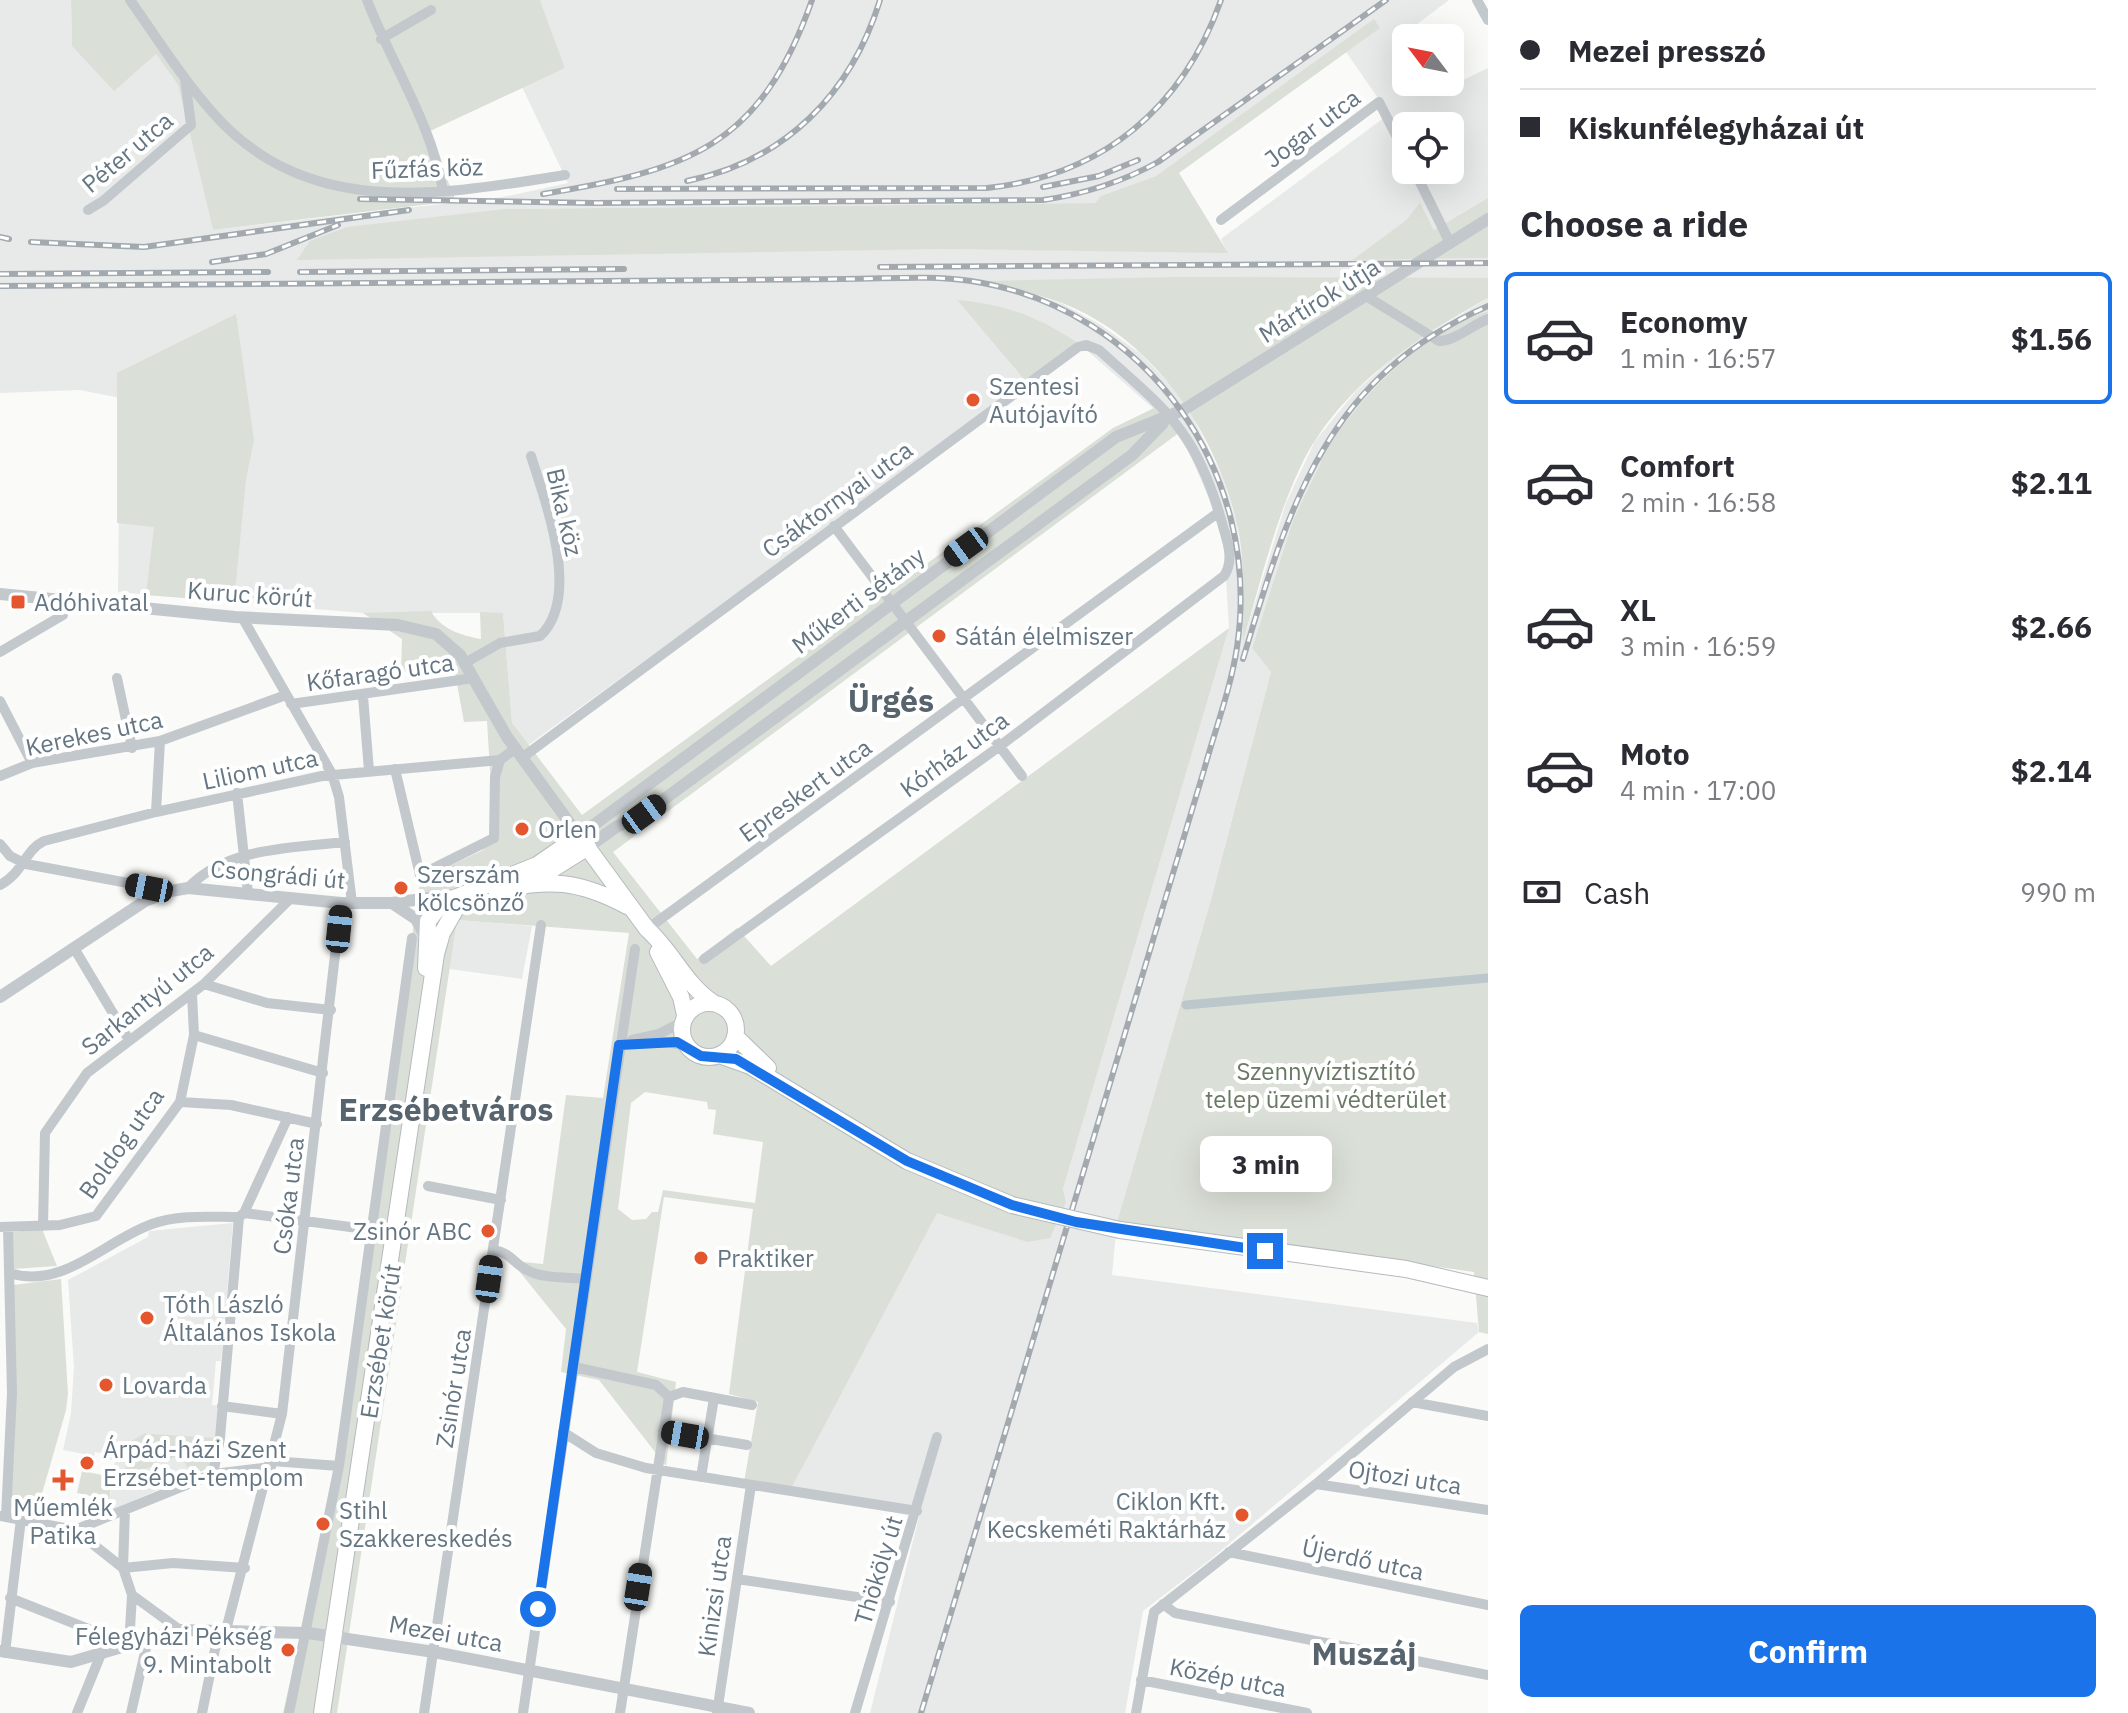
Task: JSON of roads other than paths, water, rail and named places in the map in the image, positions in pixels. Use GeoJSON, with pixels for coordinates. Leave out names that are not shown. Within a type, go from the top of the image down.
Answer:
{"type":"FeatureCollection","features":[{"type":"Feature","properties":{"kind":"main road"},"geometry":{"type":"LineString","coordinates":[[521,885],[546,875],[583,842]]}},
{"type":"Feature","properties":{"kind":"main road"},"geometry":{"type":"LineString","coordinates":[[436,954],[431,914],[583,842]]}},
{"type":"Feature","properties":{"kind":"main road"},"geometry":{"type":"LineString","coordinates":[[583,842],[647,929],[681,997],[686,1046],[701,1056],[719,1055],[736,1059],[907,1161],[1012,1205],[1120,1230],[1406,1269],[1488,1288]]}},
{"type":"Feature","properties":{"kind":"main road"},"geometry":{"type":"LineString","coordinates":[[456,900],[494,890],[553,881],[577,884],[632,908]]}},
{"type":"Feature","properties":{"kind":"main road","name":"Erzsébet körút"},"geometry":{"type":"LineString","coordinates":[[322,1713],[436,954],[456,900]]}},
{"type":"Feature","properties":{"kind":"main road","name":"Erzsébet körút"},"geometry":{"type":"LineString","coordinates":[[430,999],[419,937],[431,914]]}},
{"type":"Feature","properties":{"kind":"main road"},"geometry":{"type":"LineString","coordinates":[[647,929],[661,941],[697,991],[731,1013],[735,1036],[796,1092]]}},
{"type":"Feature","properties":{"kind":"main road"},"geometry":{"type":"LineString","coordinates":[[684,1019],[697,1005],[712,1002]]}},
{"type":"Feature","properties":{"kind":"main road"},"geometry":{"type":"LineString","coordinates":[[719,1055],[735,1036]]}},
{"type":"Feature","properties":{"kind":"street","name":"Fűzfás köz"},"geometry":{"type":"LineString","coordinates":[[130,0],[185,77],[240,139],[290,171],[352,190],[387,193],[443,191],[565,175]]}},
{"type":"Feature","properties":{"kind":"street"},"geometry":{"type":"LineString","coordinates":[[367,0],[381,39],[405,81],[443,191]]}},
{"type":"Feature","properties":{"kind":"street"},"geometry":{"type":"LineString","coordinates":[[1477,0],[1488,20]]}},
{"type":"Feature","properties":{"kind":"street"},"geometry":{"type":"LineString","coordinates":[[381,39],[431,10]]}},
{"type":"Feature","properties":{"kind":"street","name":"Péter utca"},"geometry":{"type":"LineString","coordinates":[[88,210],[103,201],[191,125],[185,77]]}},
{"type":"Feature","properties":{"kind":"street","name":"Jogar utca"},"geometry":{"type":"LineString","coordinates":[[1221,220],[1379,102],[1392,128]]}},
{"type":"Feature","properties":{"kind":"street"},"geometry":{"type":"LineString","coordinates":[[1421,184],[1450,243]]}},
{"type":"Feature","properties":{"kind":"street","name":"Mártírok útja"},"geometry":{"type":"LineString","coordinates":[[1172,416],[1488,219]]}},
{"type":"Feature","properties":{"kind":"street"},"geometry":{"type":"LineString","coordinates":[[1366,296],[1439,341],[1452,339],[1468,326],[1488,319]]}},
{"type":"Feature","properties":{"kind":"street","name":"Csáktornyai utca"},"geometry":{"type":"LineString","coordinates":[[519,752],[1082,345],[1099,350],[1172,416]]}},
{"type":"Feature","properties":{"kind":"street"},"geometry":{"type":"LineString","coordinates":[[1172,416],[1203,466],[1219,512]]}},
{"type":"Feature","properties":{"kind":"street","name":"Műkerti sétány"},"geometry":{"type":"LineString","coordinates":[[583,842],[892,602],[1128,431],[1172,416]]}},
{"type":"Feature","properties":{"kind":"street","name":"Műkerti sétány"},"geometry":{"type":"LineString","coordinates":[[583,842],[644,814],[907,622],[1139,447],[1172,416]]}},
{"type":"Feature","properties":{"kind":"street"},"geometry":{"type":"LineString","coordinates":[[1128,431],[1138,436],[1139,447]]}},
{"type":"Feature","properties":{"kind":"street","name":"Bika köz"},"geometry":{"type":"LineString","coordinates":[[465,663],[500,643],[540,636],[554,614],[559,585],[555,538],[531,456]]}},
{"type":"Feature","properties":{"kind":"street","name":"Kórház utca"},"geometry":{"type":"LineString","coordinates":[[704,959],[1000,746],[1224,576],[1230,566],[1229,550],[1219,512]]}},
{"type":"Feature","properties":{"kind":"street","name":"Epreskert utca"},"geometry":{"type":"LineString","coordinates":[[647,929],[1219,512]]}},
{"type":"Feature","properties":{"kind":"street"},"geometry":{"type":"LineString","coordinates":[[834,526],[1022,776]]}},
{"type":"Feature","properties":{"kind":"street","name":"Kuruc körút"},"geometry":{"type":"LineString","coordinates":[[0,594],[242,617],[423,629],[445,639],[465,663],[519,752],[583,842]]}},
{"type":"Feature","properties":{"kind":"street"},"geometry":{"type":"LineString","coordinates":[[0,652],[63,615],[65,600]]}},
{"type":"Feature","properties":{"kind":"street","name":"Csóka utca"},"geometry":{"type":"LineString","coordinates":[[202,1713],[222,1630],[245,1568],[282,1414],[304,1222],[347,903],[345,842],[332,774],[242,617]]}},
{"type":"Feature","properties":{"kind":"street"},"geometry":{"type":"LineString","coordinates":[[117,678],[132,748]]}},
{"type":"Feature","properties":{"kind":"street","name":"Kőfaragó utca"},"geometry":{"type":"LineString","coordinates":[[288,700],[363,696],[474,678]]}},
{"type":"Feature","properties":{"kind":"street"},"geometry":{"type":"LineString","coordinates":[[363,696],[369,771]]}},
{"type":"Feature","properties":{"kind":"street","name":"Kerekes utca"},"geometry":{"type":"LineString","coordinates":[[0,776],[32,763],[160,741],[288,700]]}},
{"type":"Feature","properties":{"kind":"street"},"geometry":{"type":"LineString","coordinates":[[0,701],[32,763]]}},
{"type":"Feature","properties":{"kind":"street"},"geometry":{"type":"LineString","coordinates":[[156,812],[160,741]]}},
{"type":"Feature","properties":{"kind":"street"},"geometry":{"type":"LineString","coordinates":[[395,769],[420,875],[494,838],[495,777],[500,760],[519,752]]}},
{"type":"Feature","properties":{"kind":"street","name":"Liliom utca"},"geometry":{"type":"LineString","coordinates":[[0,885],[26,864],[35,845],[156,812],[332,774],[500,760]]}},
{"type":"Feature","properties":{"kind":"street"},"geometry":{"type":"LineString","coordinates":[[237,793],[247,856],[248,893]]}},
{"type":"Feature","properties":{"kind":"street"},"geometry":{"type":"LineString","coordinates":[[188,888],[206,872],[247,856],[345,842]]}},
{"type":"Feature","properties":{"kind":"street"},"geometry":{"type":"LineString","coordinates":[[0,844],[10,856],[26,864],[171,891]]}},
{"type":"Feature","properties":{"kind":"street"},"geometry":{"type":"LineString","coordinates":[[131,885],[145,901]]}},
{"type":"Feature","properties":{"kind":"street","name":"Csongrádi út"},"geometry":{"type":"LineString","coordinates":[[0,997],[145,901],[171,891],[188,888],[347,903],[456,900]]}},
{"type":"Feature","properties":{"kind":"street","name":"Sarkantyú utca"},"geometry":{"type":"LineString","coordinates":[[43,1226],[44,1143],[49,1125],[87,1073],[204,984],[290,899]]}},
{"type":"Feature","properties":{"kind":"street"},"geometry":{"type":"LineString","coordinates":[[289,1713],[308,1633],[339,1466],[419,937],[416,919],[392,903]]}},
{"type":"Feature","properties":{"kind":"street","name":"Csongrádi út"},"geometry":{"type":"LineString","coordinates":[[392,903],[431,914]]}},
{"type":"Feature","properties":{"kind":"street","name":"Zsinór utca"},"geometry":{"type":"LineString","coordinates":[[424,1713],[541,925]]}},
{"type":"Feature","properties":{"kind":"street"},"geometry":{"type":"LineString","coordinates":[[74,948],[129,1040]]}},
{"type":"Feature","properties":{"kind":"street"},"geometry":{"type":"LineString","coordinates":[[523,1713],[635,949]]}},
{"type":"Feature","properties":{"kind":"street"},"geometry":{"type":"LineString","coordinates":[[204,984],[267,1003],[331,1010]]}},
{"type":"Feature","properties":{"kind":"street","name":"Boldog utca"},"geometry":{"type":"LineString","coordinates":[[4,1228],[43,1226],[96,1216],[180,1102],[194,1035],[192,994]]}},
{"type":"Feature","properties":{"kind":"street"},"geometry":{"type":"LineString","coordinates":[[619,1045],[659,1034],[684,1019]]}},
{"type":"Feature","properties":{"kind":"street"},"geometry":{"type":"LineString","coordinates":[[194,1035],[323,1073]]}},
{"type":"Feature","properties":{"kind":"street"},"geometry":{"type":"LineString","coordinates":[[619,1045],[668,1042],[686,1046]]}},
{"type":"Feature","properties":{"kind":"street"},"geometry":{"type":"LineString","coordinates":[[180,1102],[231,1105],[317,1124]]}},
{"type":"Feature","properties":{"kind":"street"},"geometry":{"type":"LineString","coordinates":[[213,1474],[242,1215],[288,1117]]}},
{"type":"Feature","properties":{"kind":"street"},"geometry":{"type":"LineString","coordinates":[[428,1186],[501,1200]]}},
{"type":"Feature","properties":{"kind":"street"},"geometry":{"type":"LineString","coordinates":[[9,1273],[26,1278],[65,1270],[148,1225],[170,1218],[242,1215],[373,1230]]}},
{"type":"Feature","properties":{"kind":"street"},"geometry":{"type":"LineString","coordinates":[[4,1228],[9,1273],[3,1516],[75,1530],[123,1568],[173,1563],[245,1568]]}},
{"type":"Feature","properties":{"kind":"street"},"geometry":{"type":"LineString","coordinates":[[494,1250],[511,1254],[533,1272],[587,1279]]}},
{"type":"Feature","properties":{"kind":"street"},"geometry":{"type":"LineString","coordinates":[[1136,1713],[1150,1620],[1163,1604],[1316,1484],[1454,1367],[1488,1349]]}},
{"type":"Feature","properties":{"kind":"street"},"geometry":{"type":"LineString","coordinates":[[574,1367],[656,1385],[669,1397]]}},
{"type":"Feature","properties":{"kind":"street"},"geometry":{"type":"LineString","coordinates":[[669,1397],[683,1392],[752,1405]]}},
{"type":"Feature","properties":{"kind":"street"},"geometry":{"type":"LineString","coordinates":[[620,1713],[669,1397]]}},
{"type":"Feature","properties":{"kind":"street"},"geometry":{"type":"LineString","coordinates":[[701,1477],[714,1398]]}},
{"type":"Feature","properties":{"kind":"street"},"geometry":{"type":"LineString","coordinates":[[1412,1402],[1488,1416]]}},
{"type":"Feature","properties":{"kind":"street"},"geometry":{"type":"LineString","coordinates":[[222,1406],[282,1414]]}},
{"type":"Feature","properties":{"kind":"street"},"geometry":{"type":"LineString","coordinates":[[663,1431],[747,1445]]}},
{"type":"Feature","properties":{"kind":"street"},"geometry":{"type":"LineString","coordinates":[[563,1432],[596,1453],[657,1470],[917,1511]]}},
{"type":"Feature","properties":{"kind":"street","name":"Thököly út"},"geometry":{"type":"LineString","coordinates":[[855,1713],[937,1437]]}},
{"type":"Feature","properties":{"kind":"street"},"geometry":{"type":"LineString","coordinates":[[75,1530],[213,1474],[272,1464],[339,1466]]}},
{"type":"Feature","properties":{"kind":"street","name":"Ojtozi utca"},"geometry":{"type":"LineString","coordinates":[[1316,1484],[1488,1510]]}},
{"type":"Feature","properties":{"kind":"street","name":"Kinizsi utca"},"geometry":{"type":"LineString","coordinates":[[717,1710],[751,1485]]}},
{"type":"Feature","properties":{"kind":"street"},"geometry":{"type":"LineString","coordinates":[[125,1510],[123,1568],[132,1595],[126,1647]]}},
{"type":"Feature","properties":{"kind":"street"},"geometry":{"type":"LineString","coordinates":[[3,1652],[21,1519]]}},
{"type":"Feature","properties":{"kind":"street","name":"Újerdő utca"},"geometry":{"type":"LineString","coordinates":[[1229,1552],[1488,1605]]}},
{"type":"Feature","properties":{"kind":"street"},"geometry":{"type":"LineString","coordinates":[[737,1579],[890,1602]]}},
{"type":"Feature","properties":{"kind":"street"},"geometry":{"type":"LineString","coordinates":[[132,1595],[180,1630]]}},
{"type":"Feature","properties":{"kind":"street"},"geometry":{"type":"LineString","coordinates":[[10,1598],[111,1638],[126,1647]]}},
{"type":"Feature","properties":{"kind":"street"},"geometry":{"type":"LineString","coordinates":[[1163,1604],[1175,1613],[1488,1675]]}},
{"type":"Feature","properties":{"kind":"street","name":"Mezei utca"},"geometry":{"type":"LineString","coordinates":[[3,1652],[58,1662],[101,1654],[180,1630],[308,1633],[434,1652],[624,1688],[717,1710],[749,1713]]}},
{"type":"Feature","properties":{"kind":"street"},"geometry":{"type":"LineString","coordinates":[[131,1713],[148,1639]]}},
{"type":"Feature","properties":{"kind":"street"},"geometry":{"type":"LineString","coordinates":[[77,1713],[101,1654]]}},
{"type":"Feature","properties":{"kind":"street","name":"Közép utca"},"geometry":{"type":"LineString","coordinates":[[1141,1680],[1307,1713]]}},
{"type":"Feature","properties":{"kind":"waterway"},"geometry":{"type":"LineString","coordinates":[[1186,1005],[1488,978]]}},
{"type":"Feature","properties":{"kind":"railway"},"geometry":{"type":"LineString","coordinates":[[543,194],[638,174],[678,161],[712,144],[742,120],[768,89],[791,50],[812,0]]}},
{"type":"Feature","properties":{"kind":"railway"},"geometry":{"type":"LineString","coordinates":[[687,181],[754,158],[783,140],[809,118],[832,93],[851,65],[880,0]]}},
{"type":"Feature","properties":{"kind":"railway"},"geometry":{"type":"LineString","coordinates":[[617,189],[987,188],[1029,181],[1067,169],[1102,152],[1133,130],[1161,104],[1185,73],[1205,39],[1221,0]]}},
{"type":"Feature","properties":{"kind":"railway"},"geometry":{"type":"LineString","coordinates":[[360,199],[593,203],[1043,200],[1088,191],[1158,162],[1386,0]]}},
{"type":"Feature","properties":{"kind":"railway"},"geometry":{"type":"LineString","coordinates":[[1043,187],[1099,176],[1138,160]]}},
{"type":"Feature","properties":{"kind":"railway"},"geometry":{"type":"LineString","coordinates":[[31,242],[144,247],[409,210]]}},
{"type":"Feature","properties":{"kind":"railway"},"geometry":{"type":"LineString","coordinates":[[212,262],[266,254],[338,225]]}},
{"type":"Feature","properties":{"kind":"railway"},"geometry":{"type":"LineString","coordinates":[[0,237],[9,239]]}},
{"type":"Feature","properties":{"kind":"railway"},"geometry":{"type":"LineString","coordinates":[[880,267],[1488,263]]}},
{"type":"Feature","properties":{"kind":"railway"},"geometry":{"type":"LineString","coordinates":[[300,272],[624,269]]}},
{"type":"Feature","properties":{"kind":"railway"},"geometry":{"type":"LineString","coordinates":[[0,274],[268,272]]}},
{"type":"Feature","properties":{"kind":"railway"},"geometry":{"type":"LineString","coordinates":[[0,286],[955,279],[1034,297],[1090,325],[1139,363],[1180,409],[1211,462],[1231,520],[1240,582],[1237,647],[1222,709],[921,1713]]}},
{"type":"Feature","properties":{"kind":"railway"},"geometry":{"type":"LineString","coordinates":[[1243,659],[1278,548],[1298,498],[1322,451],[1352,408],[1388,370],[1433,335],[1488,306]]}},
{"type":"Feature","properties":{"kind":"place","name":"Szentesi Autójavító"},"geometry":{"type":"Point","coordinates":[973,400]}},
{"type":"Feature","properties":{"kind":"place","name":"Adóhivatal"},"geometry":{"type":"Point","coordinates":[18,602]}},
{"type":"Feature","properties":{"kind":"place","name":"Sátán élelmiszer"},"geometry":{"type":"Point","coordinates":[939,636]}},
{"type":"Feature","properties":{"kind":"place","name":"Orlen"},"geometry":{"type":"Point","coordinates":[522,829]}},
{"type":"Feature","properties":{"kind":"place","name":"Szerszám kölcsönző"},"geometry":{"type":"Point","coordinates":[401,888]}},
{"type":"Feature","properties":{"kind":"place","name":"Zsinór ABC"},"geometry":{"type":"Point","coordinates":[488,1231]}},
{"type":"Feature","properties":{"kind":"place","name":"Praktiker"},"geometry":{"type":"Point","coordinates":[701,1258]}},
{"type":"Feature","properties":{"kind":"place","name":"Tóth László Általános Iskola"},"geometry":{"type":"Point","coordinates":[147,1318]}},
{"type":"Feature","properties":{"kind":"place","name":"Lovarda"},"geometry":{"type":"Point","coordinates":[106,1385]}},
{"type":"Feature","properties":{"kind":"place","name":"Árpád-házi Szent Erzsébet-templom"},"geometry":{"type":"Point","coordinates":[87,1463]}},
{"type":"Feature","properties":{"kind":"place","name":"Műemlék Patika"},"geometry":{"type":"Point","coordinates":[63,1480]}},
{"type":"Feature","properties":{"kind":"place","name":"Ciklon Kft. Kecskeméti Raktárház"},"geometry":{"type":"Point","coordinates":[1242,1515]}},
{"type":"Feature","properties":{"kind":"place","name":"Stihl Szakkereskedés"},"geometry":{"type":"Point","coordinates":[323,1524]}},
{"type":"Feature","properties":{"kind":"place","name":"Félegyházi Pékség 9. Mintabolt"},"geometry":{"type":"Point","coordinates":[288,1650]}},
{"type":"Feature","properties":{"kind":"district","name":"Ürgés"},"geometry":{"type":"Point","coordinates":[891,700]}},
{"type":"Feature","properties":{"kind":"district","name":"Erzsébetváros"},"geometry":{"type":"Point","coordinates":[446,1109]}},
{"type":"Feature","properties":{"kind":"district","name":"Muszáj"},"geometry":{"type":"Point","coordinates":[1364,1653]}},
{"type":"Feature","properties":{"kind":"park label","name":"Szennyvíztisztító telep üzemi védterület"},"geometry":{"type":"Point","coordinates":[1326,1085]}}]}
